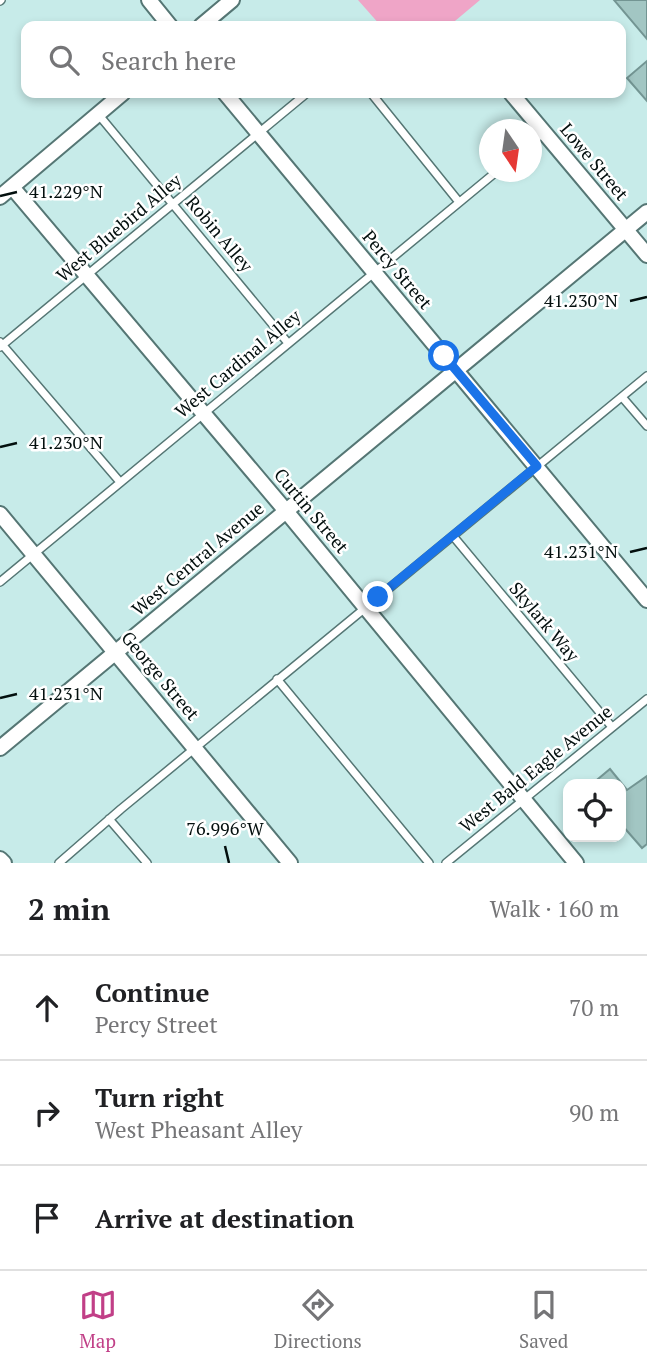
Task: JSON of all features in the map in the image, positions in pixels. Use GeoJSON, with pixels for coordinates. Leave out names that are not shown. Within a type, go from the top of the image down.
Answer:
{"type":"FeatureCollection","features":[{"type":"Feature","properties":{"kind":"street"},"geometry":{"type":"LineString","coordinates":[[149,0],[166,21]]}},
{"type":"Feature","properties":{"kind":"street"},"geometry":{"type":"LineString","coordinates":[[207,21],[232,0]]}},
{"type":"Feature","properties":{"kind":"street"},"geometry":{"type":"LineString","coordinates":[[0,197],[117,98]]}},
{"type":"Feature","properties":{"kind":"street","name":"Percy Street"},"geometry":{"type":"LineString","coordinates":[[229,98],[647,600]]}},
{"type":"Feature","properties":{"kind":"street","name":"Lowe Street"},"geometry":{"type":"LineString","coordinates":[[515,98],[647,255]]}},
{"type":"Feature","properties":{"kind":"street","name":"Curtin Street"},"geometry":{"type":"LineString","coordinates":[[12,187],[286,511],[576,863]]}},
{"type":"Feature","properties":{"kind":"street","name":"West Central Avenue"},"geometry":{"type":"LineString","coordinates":[[0,748],[647,212]]}},
{"type":"Feature","properties":{"kind":"street","name":"George Street"},"geometry":{"type":"LineString","coordinates":[[0,514],[290,863]]}},
{"type":"Feature","properties":{"kind":"street"},"geometry":{"type":"LineString","coordinates":[[0,859],[4,863]]}},
{"type":"Feature","properties":{"kind":"lane","name":"West Bluebird Alley"},"geometry":{"type":"LineString","coordinates":[[1,344],[301,98]]}},
{"type":"Feature","properties":{"kind":"lane"},"geometry":{"type":"LineString","coordinates":[[375,98],[459,202]]}},
{"type":"Feature","properties":{"kind":"lane","name":"Robin Alley"},"geometry":{"type":"LineString","coordinates":[[98,114],[288,343]]}},
{"type":"Feature","properties":{"kind":"lane","name":"West Cardinal Alley"},"geometry":{"type":"LineString","coordinates":[[0,582],[484,182]]}},
{"type":"Feature","properties":{"kind":"lane"},"geometry":{"type":"LineString","coordinates":[[1,344],[120,482]]}},
{"type":"Feature","properties":{"kind":"lane"},"geometry":{"type":"LineString","coordinates":[[59,863],[277,679],[647,376]]}},
{"type":"Feature","properties":{"kind":"lane"},"geometry":{"type":"LineString","coordinates":[[622,397],[647,426]]}},
{"type":"Feature","properties":{"kind":"lane","name":"Skylark Way"},"geometry":{"type":"LineString","coordinates":[[453,536],[612,727]]}},
{"type":"Feature","properties":{"kind":"lane"},"geometry":{"type":"LineString","coordinates":[[277,679],[429,863]]}},
{"type":"Feature","properties":{"kind":"lane","name":"West Bald Eagle Avenue"},"geometry":{"type":"LineString","coordinates":[[446,863],[647,699]]}},
{"type":"Feature","properties":{"kind":"lane"},"geometry":{"type":"LineString","coordinates":[[109,819],[147,863]]}},
{"type":"Feature","properties":{"kind":"shaded area"},"geometry":{"type":"Polygon","coordinates":[[[358,0],[480,0],[455,21],[377,21],[358,0]]]}},
{"type":"Feature","properties":{"kind":"building"},"geometry":{"type":"Polygon","coordinates":[[[614,0],[647,0],[647,39],[614,0]]]}},
{"type":"Feature","properties":{"kind":"building"},"geometry":{"type":"Polygon","coordinates":[[[647,61],[647,101],[627,78],[647,61]]]}},
{"type":"Feature","properties":{"kind":"building"},"geometry":{"type":"Polygon","coordinates":[[[610,769],[618,779],[598,779],[610,769]]]}},
{"type":"Feature","properties":{"kind":"building"},"geometry":{"type":"Polygon","coordinates":[[[647,776],[647,844],[642,848],[626,830],[626,789],[647,776]]]}},
{"type":"Feature","properties":{"kind":"route"},"geometry":{"type":"LineString","coordinates":[[378,597],[537,466],[444,356]]}}]}
